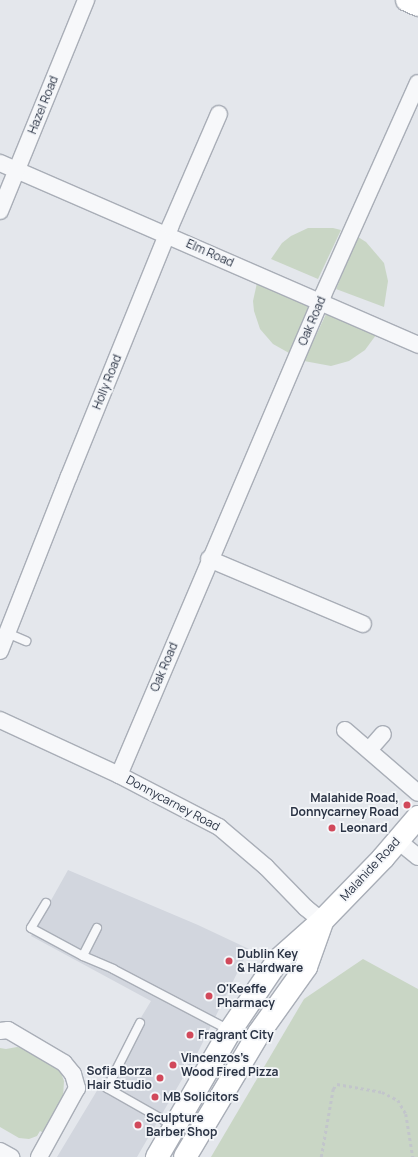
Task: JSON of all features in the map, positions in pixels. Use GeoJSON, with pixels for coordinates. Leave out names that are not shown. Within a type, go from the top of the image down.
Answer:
{"type":"FeatureCollection","features":[{"type":"Feature","properties":{"kind":"main road"},"geometry":{"type":"LineString","coordinates":[[407,0],[418,5]]}},
{"type":"Feature","properties":{"kind":"main road","name":"Malahide Road"},"geometry":{"type":"LineString","coordinates":[[157,1157],[230,1030],[278,960],[322,921],[418,817]]}},
{"type":"Feature","properties":{"kind":"main road","name":"Malahide Road"},"geometry":{"type":"LineString","coordinates":[[185,1157],[259,1033],[306,967],[322,921]]}},
{"type":"Feature","properties":{"kind":"street","name":"Hazel Road"},"geometry":{"type":"LineString","coordinates":[[0,211],[86,0]]}},
{"type":"Feature","properties":{"kind":"street","name":"Oak Road"},"geometry":{"type":"LineString","coordinates":[[119,775],[209,559],[418,83]]}},
{"type":"Feature","properties":{"kind":"street","name":"Holly Road"},"geometry":{"type":"LineString","coordinates":[[0,652],[69,476],[167,234],[218,114]]}},
{"type":"Feature","properties":{"kind":"street","name":"Elm Road"},"geometry":{"type":"LineString","coordinates":[[0,163],[321,301],[418,345]]}},
{"type":"Feature","properties":{"kind":"street"},"geometry":{"type":"LineString","coordinates":[[209,559],[363,624]]}},
{"type":"Feature","properties":{"kind":"street","name":"Donnycarney Road"},"geometry":{"type":"LineString","coordinates":[[0,720],[119,775],[219,827],[266,867],[306,908],[322,921]]}},
{"type":"Feature","properties":{"kind":"street"},"geometry":{"type":"LineString","coordinates":[[345,730],[418,793]]}},
{"type":"Feature","properties":{"kind":"street"},"geometry":{"type":"LineString","coordinates":[[369,750],[383,734]]}},
{"type":"Feature","properties":{"kind":"street"},"geometry":{"type":"LineString","coordinates":[[397,840],[418,857]]}},
{"type":"Feature","properties":{"kind":"street"},"geometry":{"type":"LineString","coordinates":[[0,1031],[8,1030],[64,1063],[73,1074],[77,1088],[39,1157]]}},
{"type":"Feature","properties":{"kind":"street"},"geometry":{"type":"LineString","coordinates":[[0,1151],[11,1157]]}},
{"type":"Feature","properties":{"kind":"lane"},"geometry":{"type":"LineString","coordinates":[[7,633],[26,641]]}},
{"type":"Feature","properties":{"kind":"lane"},"geometry":{"type":"LineString","coordinates":[[46,903],[31,928],[230,1030]]}},
{"type":"Feature","properties":{"kind":"lane"},"geometry":{"type":"LineString","coordinates":[[83,956],[97,928]]}},
{"type":"Feature","properties":{"kind":"lane"},"geometry":{"type":"LineString","coordinates":[[140,1023],[107,1088],[175,1127]]}},
{"type":"Feature","properties":{"kind":"path"},"geometry":{"type":"LineString","coordinates":[[321,1157],[333,1089],[337,1084],[382,1092],[398,1100],[406,1114],[413,1157]]}},
{"type":"Feature","properties":{"kind":"shaded area"},"geometry":{"type":"Polygon","coordinates":[[[68,870],[198,925],[249,949],[199,1050],[137,1157],[57,1157],[151,1001],[31,936],[68,870]]]}},
{"type":"Feature","properties":{"kind":"green space"},"geometry":{"type":"Polygon","coordinates":[[[308,228],[333,228],[341,230],[318,279],[271,259],[282,243],[291,236],[308,228]]]}},
{"type":"Feature","properties":{"kind":"green space"},"geometry":{"type":"Polygon","coordinates":[[[358,237],[366,242],[384,263],[388,281],[384,307],[336,289],[358,237]]]}},
{"type":"Feature","properties":{"kind":"green space"},"geometry":{"type":"Polygon","coordinates":[[[257,283],[309,305],[289,353],[273,344],[260,329],[254,311],[253,301],[257,283]]]}},
{"type":"Feature","properties":{"kind":"green space"},"geometry":{"type":"Polygon","coordinates":[[[326,314],[376,335],[365,350],[349,361],[331,366],[304,361],[326,314]]]}},
{"type":"Feature","properties":{"kind":"green space"},"geometry":{"type":"Polygon","coordinates":[[[363,959],[418,989],[418,1157],[211,1157],[304,999],[363,959]]]}},
{"type":"Feature","properties":{"kind":"green space"},"geometry":{"type":"Polygon","coordinates":[[[17,1047],[24,1048],[54,1066],[61,1073],[64,1081],[63,1098],[44,1133],[40,1131],[37,1136],[29,1139],[19,1138],[0,1127],[0,1048],[6,1049],[17,1047]]]}},
{"type":"Feature","properties":{"kind":"place","name":"Malahide Road, Donnycarney Road"},"geometry":{"type":"Point","coordinates":[407,805]}},
{"type":"Feature","properties":{"kind":"place","name":"Leonard"},"geometry":{"type":"Point","coordinates":[332,828]}},
{"type":"Feature","properties":{"kind":"place","name":"Dublin Key & Hardware"},"geometry":{"type":"Point","coordinates":[229,961]}},
{"type":"Feature","properties":{"kind":"place","name":"O'Keeffe Pharmacy"},"geometry":{"type":"Point","coordinates":[209,996]}},
{"type":"Feature","properties":{"kind":"place","name":"Fragrant City"},"geometry":{"type":"Point","coordinates":[190,1035]}},
{"type":"Feature","properties":{"kind":"place","name":"Vincenzos’s Wood Fired Pizza"},"geometry":{"type":"Point","coordinates":[173,1065]}},
{"type":"Feature","properties":{"kind":"place","name":"Sofia Borza Hair Studio"},"geometry":{"type":"Point","coordinates":[160,1078]}},
{"type":"Feature","properties":{"kind":"place","name":"MB Solicitors"},"geometry":{"type":"Point","coordinates":[155,1097]}},
{"type":"Feature","properties":{"kind":"place","name":"Sculpture Barber Shop"},"geometry":{"type":"Point","coordinates":[138,1125]}}]}
